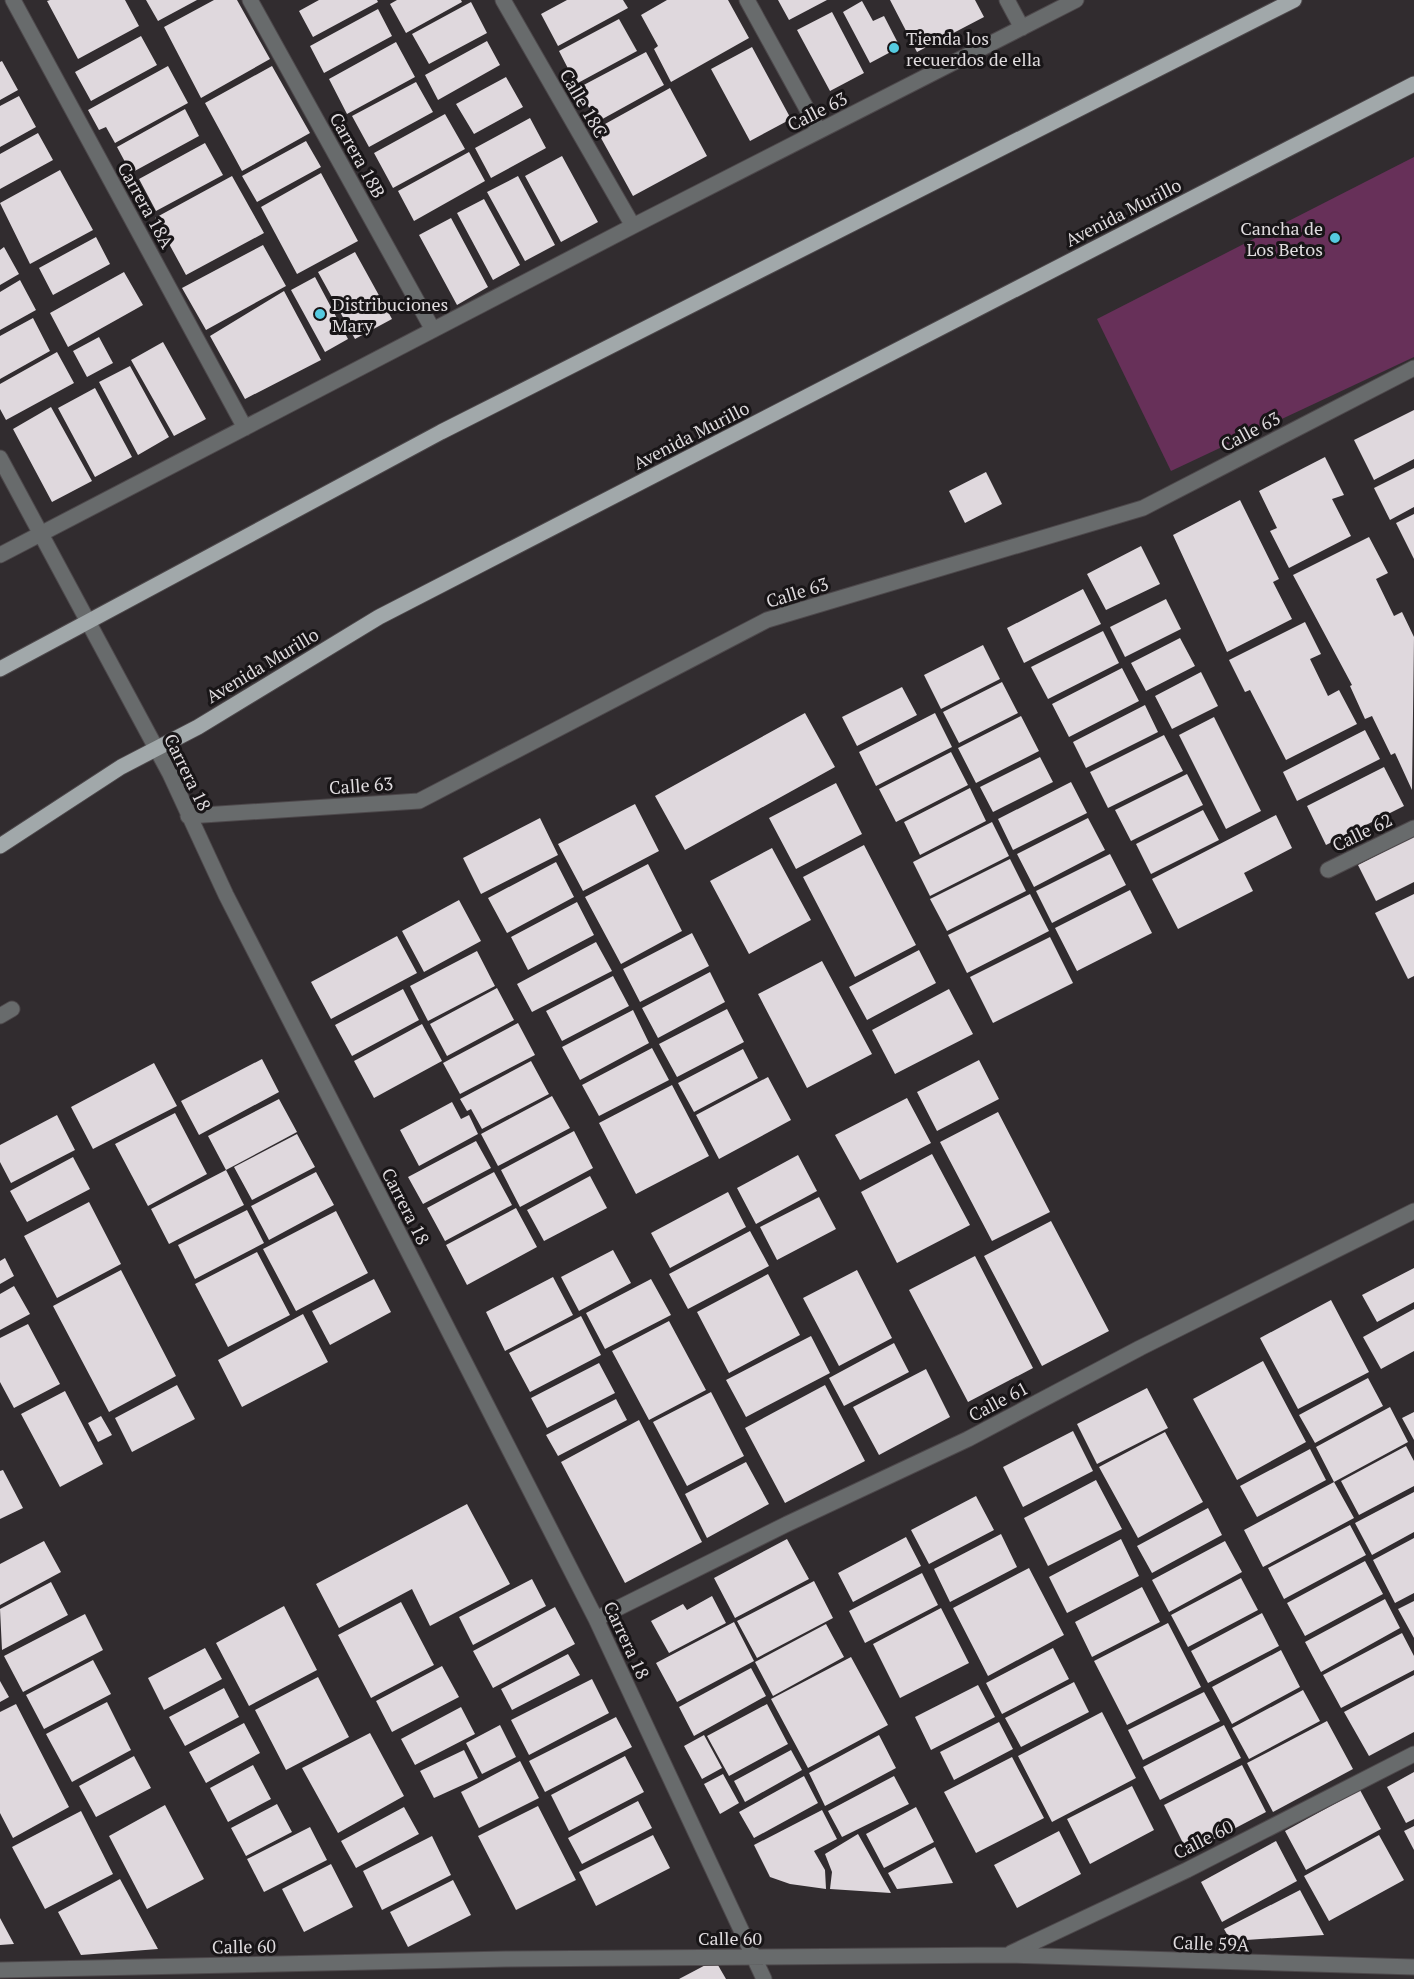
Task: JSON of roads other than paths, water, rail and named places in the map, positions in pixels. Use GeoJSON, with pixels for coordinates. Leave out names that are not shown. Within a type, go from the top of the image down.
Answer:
{"type":"FeatureCollection","features":[{"type":"Feature","properties":{"kind":"main road"},"geometry":{"type":"LineString","coordinates":[[0,669],[441,432],[1294,0]]}},
{"type":"Feature","properties":{"kind":"main road","name":"Avenida Murillo"},"geometry":{"type":"LineString","coordinates":[[0,846],[121,767],[156,749],[379,617],[1414,84]]}},
{"type":"Feature","properties":{"kind":"street","name":"Carrera 18A"},"geometry":{"type":"LineString","coordinates":[[13,0],[245,428]]}},
{"type":"Feature","properties":{"kind":"street","name":"Carrera 18B"},"geometry":{"type":"LineString","coordinates":[[250,0],[433,330]]}},
{"type":"Feature","properties":{"kind":"street","name":"Calle 18C"},"geometry":{"type":"LineString","coordinates":[[503,0],[633,226]]}},
{"type":"Feature","properties":{"kind":"street"},"geometry":{"type":"LineString","coordinates":[[747,0],[819,131]]}},
{"type":"Feature","properties":{"kind":"street"},"geometry":{"type":"LineString","coordinates":[[1007,0],[1022,28]]}},
{"type":"Feature","properties":{"kind":"street","name":"Calle 63"},"geometry":{"type":"LineString","coordinates":[[0,555],[633,226],[1076,0]]}},
{"type":"Feature","properties":{"kind":"street","name":"Calle 63"},"geometry":{"type":"LineString","coordinates":[[188,816],[419,801],[767,620],[1143,508],[1414,368]]}},
{"type":"Feature","properties":{"kind":"street","name":"Carrera 18"},"geometry":{"type":"LineString","coordinates":[[0,458],[156,749],[596,1619],[764,1979]]}},
{"type":"Feature","properties":{"kind":"street","name":"Calle 62"},"geometry":{"type":"LineString","coordinates":[[1328,870],[1414,828]]}},
{"type":"Feature","properties":{"kind":"street","name":"Calle 61"},"geometry":{"type":"LineString","coordinates":[[596,1619],[787,1524],[968,1439],[1140,1348],[1414,1211]]}},
{"type":"Feature","properties":{"kind":"street","name":"Calle 60"},"geometry":{"type":"LineString","coordinates":[[0,1970],[506,1959],[1007,1955],[1187,1870],[1414,1754]]}},
{"type":"Feature","properties":{"kind":"street","name":"Calle 59A"},"geometry":{"type":"LineString","coordinates":[[1007,1955],[1414,1967]]}},
{"type":"Feature","properties":{"kind":"place","name":"Tienda los recuerdos de ella"},"geometry":{"type":"Point","coordinates":[894,48]}},
{"type":"Feature","properties":{"kind":"place","name":"Cancha de Los Betos"},"geometry":{"type":"Point","coordinates":[1335,238]}},
{"type":"Feature","properties":{"kind":"place","name":"Distribuciones Mary"},"geometry":{"type":"Point","coordinates":[320,314]}}]}
